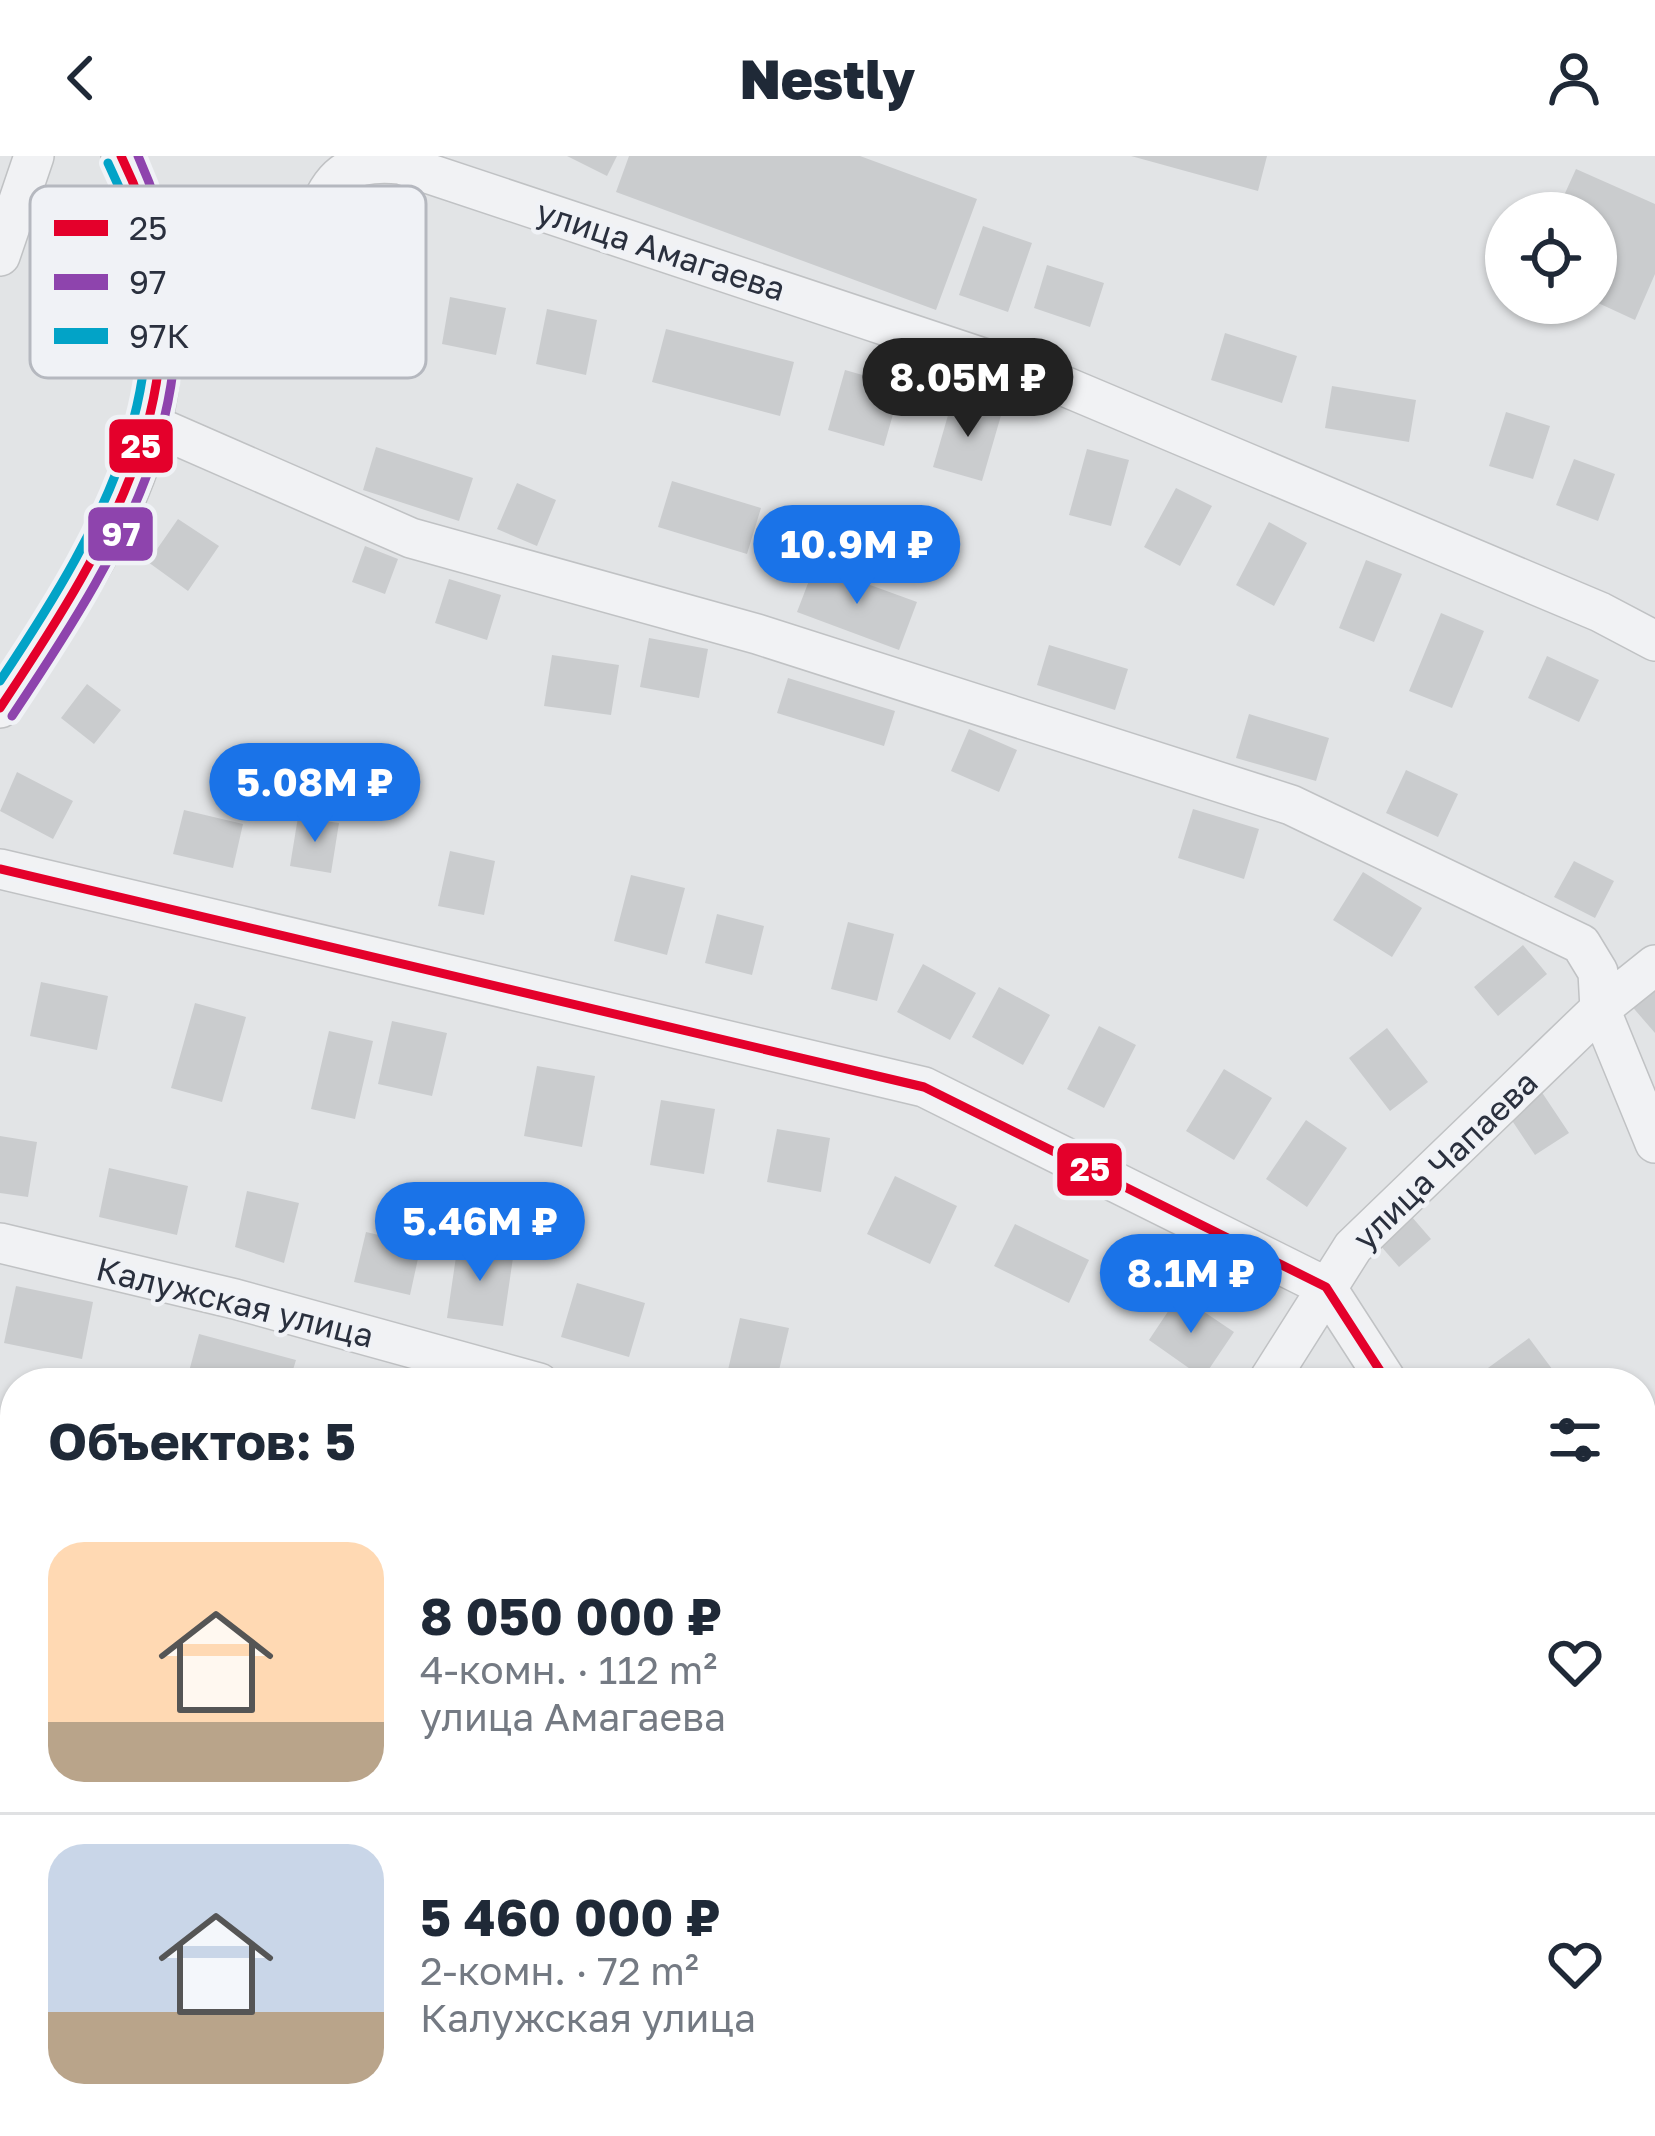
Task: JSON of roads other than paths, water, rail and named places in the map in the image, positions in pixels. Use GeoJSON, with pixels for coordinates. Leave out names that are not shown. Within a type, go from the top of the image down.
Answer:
{"type":"FeatureCollection","features":[{"type":"Feature","properties":{"kind":"street"},"geometry":{"type":"LineString","coordinates":[[0,256],[34,156]]}},
{"type":"Feature","properties":{"kind":"street"},"geometry":{"type":"LineString","coordinates":[[121,156],[130,186]]}},
{"type":"Feature","properties":{"kind":"street","name":"улица Амагаева"},"geometry":{"type":"LineString","coordinates":[[331,186],[364,160],[400,164],[1052,381],[1600,612],[1655,641]]}},
{"type":"Feature","properties":{"kind":"street"},"geometry":{"type":"LineString","coordinates":[[0,708],[130,496],[155,426],[157,378]]}},
{"type":"Feature","properties":{"kind":"street"},"geometry":{"type":"LineString","coordinates":[[155,426],[411,538],[757,634],[1291,805],[1581,944],[1598,972],[1600,1009],[1655,1143]]}},
{"type":"Feature","properties":{"kind":"street"},"geometry":{"type":"LineString","coordinates":[[0,869],[924,1088],[1326,1287],[1378,1368]]}},
{"type":"Feature","properties":{"kind":"street","name":"улица Чапаева"},"geometry":{"type":"LineString","coordinates":[[1276,1368],[1353,1246],[1600,1009],[1655,965]]}},
{"type":"Feature","properties":{"kind":"street","name":"Калужская улица"},"geometry":{"type":"LineString","coordinates":[[0,1243],[235,1299],[485,1368]]}}]}
